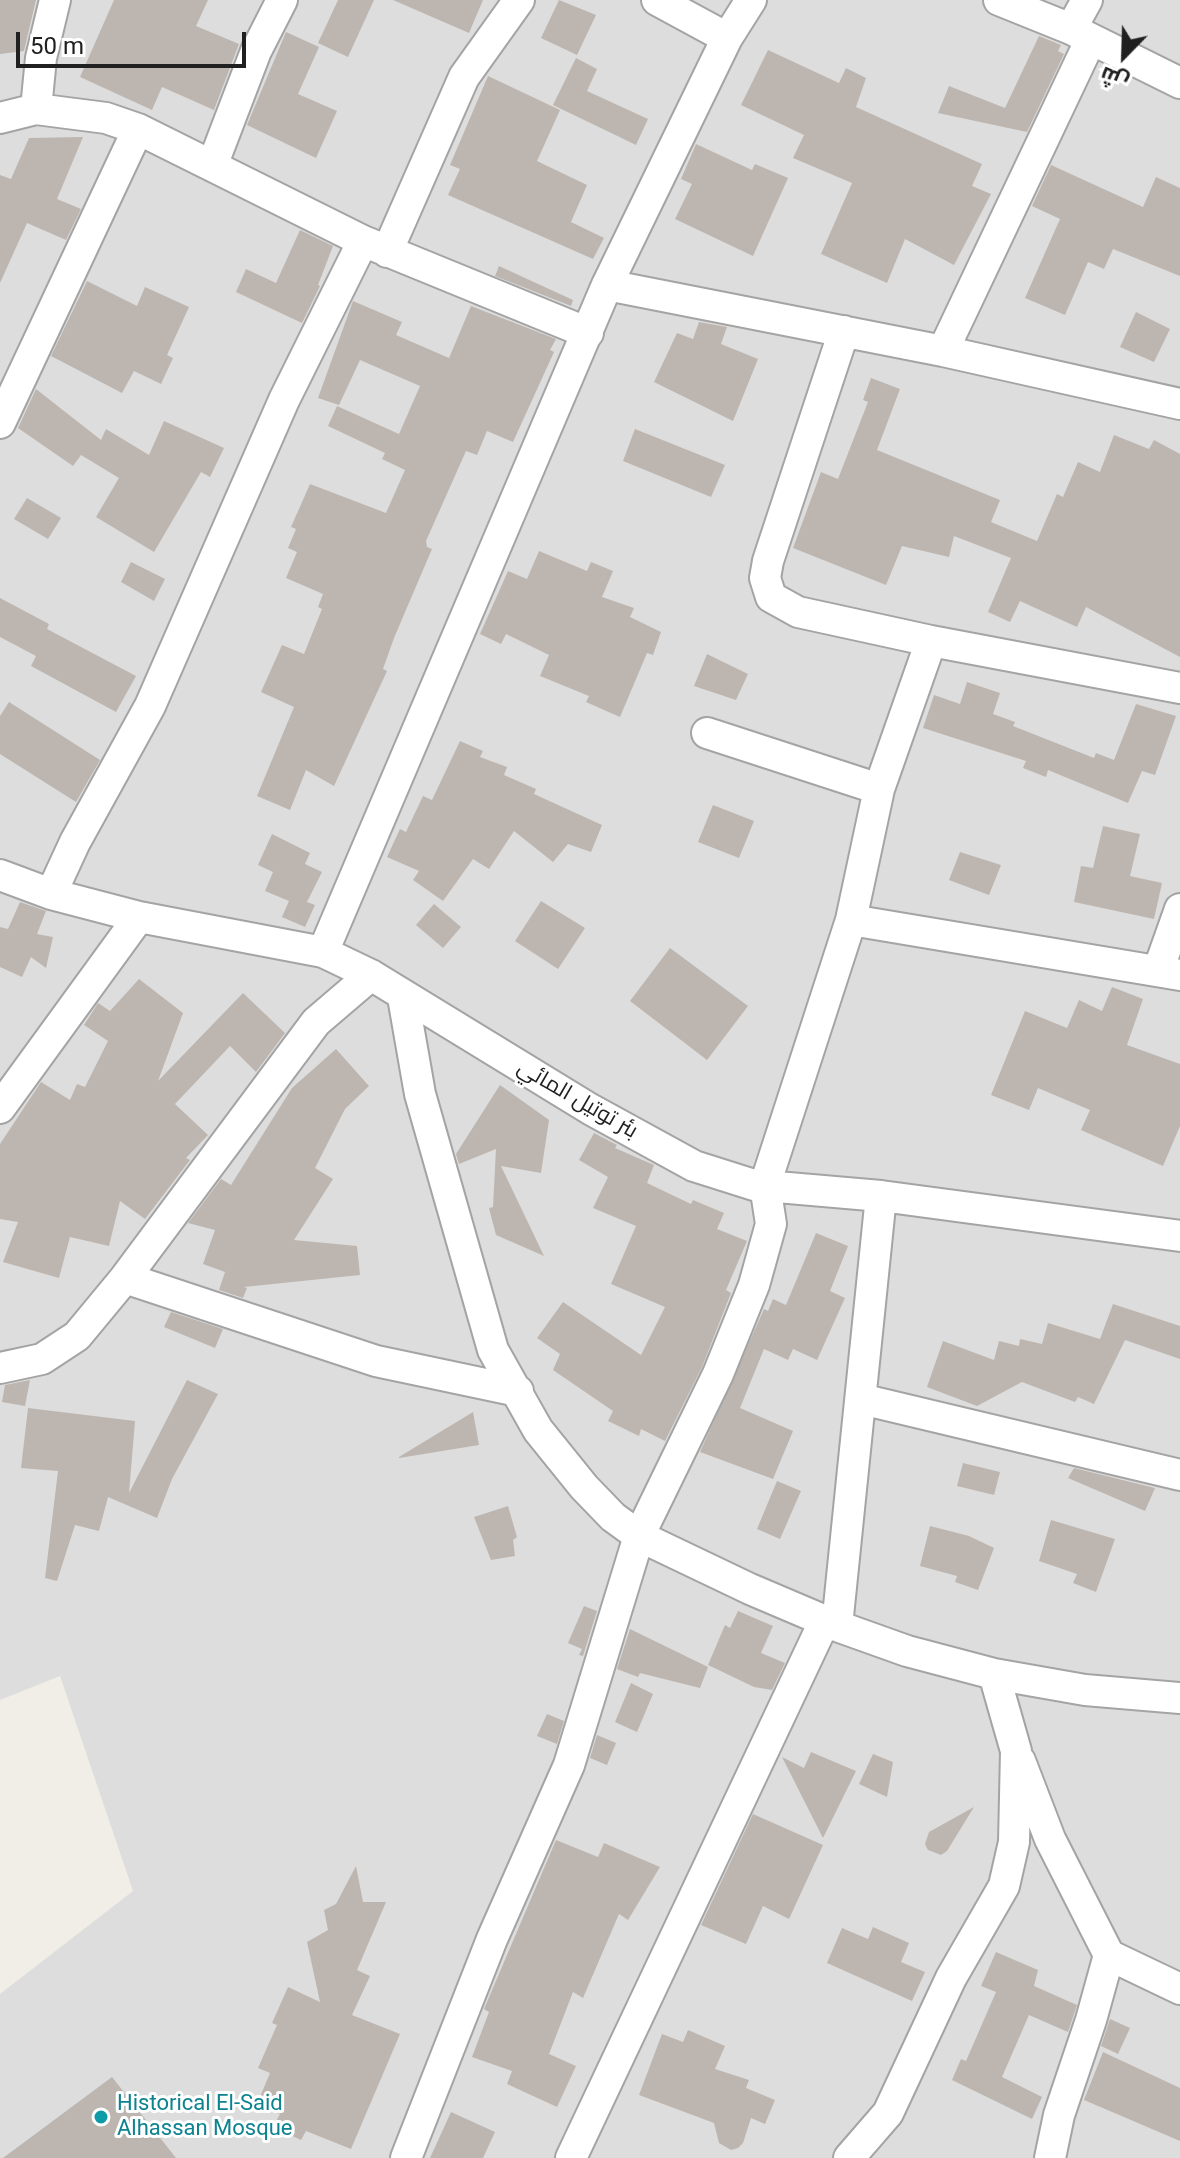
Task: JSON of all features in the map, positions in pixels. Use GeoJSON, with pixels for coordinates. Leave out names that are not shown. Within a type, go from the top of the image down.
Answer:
{"type":"FeatureCollection","features":[{"type":"Feature","properties":{"kind":"street"},"geometry":{"type":"LineString","coordinates":[[36,109],[41,58],[55,0]]}},
{"type":"Feature","properties":{"kind":"street"},"geometry":{"type":"LineString","coordinates":[[212,166],[256,51],[282,0]]}},
{"type":"Feature","properties":{"kind":"street"},"geometry":{"type":"LineString","coordinates":[[51,894],[75,842],[150,706],[284,400],[375,247],[464,77],[519,0]]}},
{"type":"Feature","properties":{"kind":"street"},"geometry":{"type":"LineString","coordinates":[[657,0],[727,38]]}},
{"type":"Feature","properties":{"kind":"street"},"geometry":{"type":"LineString","coordinates":[[323,952],[607,285],[727,38],[751,0]]}},
{"type":"Feature","properties":{"kind":"street"},"geometry":{"type":"LineString","coordinates":[[999,0],[1180,83]]}},
{"type":"Feature","properties":{"kind":"street"},"geometry":{"type":"LineString","coordinates":[[943,351],[1080,35],[1087,0]]}},
{"type":"Feature","properties":{"kind":"street"},"geometry":{"type":"LineString","coordinates":[[0,118],[36,109],[106,118],[138,129],[375,247],[588,333]]}},
{"type":"Feature","properties":{"kind":"street"},"geometry":{"type":"LineString","coordinates":[[0,423],[138,129]]}},
{"type":"Feature","properties":{"kind":"street"},"geometry":{"type":"LineString","coordinates":[[607,285],[943,351],[1180,404]]}},
{"type":"Feature","properties":{"kind":"street"},"geometry":{"type":"LineString","coordinates":[[844,331],[765,578],[771,597],[798,612],[931,641],[1180,688]]}},
{"type":"Feature","properties":{"kind":"street"},"geometry":{"type":"LineString","coordinates":[[406,2158],[492,1939],[569,1765],[639,1536],[718,1374],[754,1285],[771,1224],[765,1185],[851,920],[879,789],[931,641]]}},
{"type":"Feature","properties":{"kind":"street"},"geometry":{"type":"LineString","coordinates":[[707,733],[879,789]]}},
{"type":"Feature","properties":{"kind":"street","name":"بئر توتيل المائي"},"geometry":{"type":"LineString","coordinates":[[0,875],[51,894],[139,917],[323,952],[371,975],[403,997],[694,1166],[765,1185],[881,1196],[1180,1236]]}},
{"type":"Feature","properties":{"kind":"street"},"geometry":{"type":"LineString","coordinates":[[851,920],[1169,973],[1180,909]]}},
{"type":"Feature","properties":{"kind":"street"},"geometry":{"type":"LineString","coordinates":[[0,1108],[139,917]]}},
{"type":"Feature","properties":{"kind":"street"},"geometry":{"type":"LineString","coordinates":[[0,1368],[42,1359],[77,1336],[125,1278],[316,1022],[371,975]]}},
{"type":"Feature","properties":{"kind":"street"},"geometry":{"type":"LineString","coordinates":[[403,997],[420,1094],[493,1350],[538,1430],[584,1487],[639,1536],[750,1589],[907,1651],[994,1674],[1085,1690],[1180,1698]]}},
{"type":"Feature","properties":{"kind":"street"},"geometry":{"type":"LineString","coordinates":[[571,2158],[831,1623],[861,1399],[881,1196]]}},
{"type":"Feature","properties":{"kind":"street"},"geometry":{"type":"LineString","coordinates":[[125,1278],[376,1361],[518,1391]]}},
{"type":"Feature","properties":{"kind":"street"},"geometry":{"type":"LineString","coordinates":[[861,1399],[1180,1475]]}},
{"type":"Feature","properties":{"kind":"street"},"geometry":{"type":"LineString","coordinates":[[994,1674],[1016,1751],[1050,1839],[1109,1955],[1180,1989]]}},
{"type":"Feature","properties":{"kind":"street"},"geometry":{"type":"LineString","coordinates":[[849,2158],[888,2113],[951,1978],[1004,1886],[1014,1842],[1016,1751]]}},
{"type":"Feature","properties":{"kind":"street"},"geometry":{"type":"LineString","coordinates":[[1050,2158],[1059,2115],[1109,1955]]}},
{"type":"Feature","properties":{"kind":"shaded area"},"geometry":{"type":"Polygon","coordinates":[[[0,0],[1180,0],[1180,2158],[0,2158],[0,1994],[133,1891],[60,1676],[0,1700],[0,0]]]}},
{"type":"Feature","properties":{"kind":"building"},"geometry":{"type":"Polygon","coordinates":[[[0,0],[36,0],[24,51],[0,54],[0,0]]]}},
{"type":"Feature","properties":{"kind":"building"},"geometry":{"type":"Polygon","coordinates":[[[114,0],[208,0],[196,26],[239,44],[214,110],[162,87],[152,110],[80,77],[114,0]]]}},
{"type":"Feature","properties":{"kind":"building"},"geometry":{"type":"Polygon","coordinates":[[[338,0],[374,0],[348,57],[318,43],[338,0]]]}},
{"type":"Feature","properties":{"kind":"building"},"geometry":{"type":"Polygon","coordinates":[[[393,0],[483,0],[469,33],[393,0]]]}},
{"type":"Feature","properties":{"kind":"building"},"geometry":{"type":"Polygon","coordinates":[[[559,0],[596,15],[577,55],[541,38],[559,0]]]}},
{"type":"Feature","properties":{"kind":"building"},"geometry":{"type":"Polygon","coordinates":[[[286,32],[319,47],[298,94],[337,111],[316,158],[247,125],[286,32]]]}},
{"type":"Feature","properties":{"kind":"building"},"geometry":{"type":"Polygon","coordinates":[[[1039,36],[1061,45],[1058,51],[1064,54],[1027,132],[938,113],[949,86],[1005,108],[1039,36]]]}},
{"type":"Feature","properties":{"kind":"building"},"geometry":{"type":"Polygon","coordinates":[[[768,50],[839,83],[846,68],[866,78],[856,107],[982,164],[972,186],[991,194],[954,265],[905,239],[887,283],[821,254],[852,183],[793,158],[804,135],[741,105],[768,50]]]}},
{"type":"Feature","properties":{"kind":"building"},"geometry":{"type":"Polygon","coordinates":[[[576,58],[597,69],[587,91],[648,119],[636,145],[553,105],[576,58]]]}},
{"type":"Feature","properties":{"kind":"building"},"geometry":{"type":"Polygon","coordinates":[[[488,76],[560,110],[537,161],[587,185],[571,222],[604,238],[593,259],[448,195],[460,169],[450,165],[488,76]]]}},
{"type":"Feature","properties":{"kind":"building"},"geometry":{"type":"Polygon","coordinates":[[[83,137],[57,199],[81,209],[66,240],[27,223],[0,283],[0,175],[11,179],[29,138],[83,137]]]}},
{"type":"Feature","properties":{"kind":"building"},"geometry":{"type":"Polygon","coordinates":[[[696,144],[752,170],[755,164],[788,178],[753,256],[675,219],[692,184],[681,179],[696,144]]]}},
{"type":"Feature","properties":{"kind":"building"},"geometry":{"type":"Polygon","coordinates":[[[1051,165],[1143,207],[1156,177],[1180,188],[1180,276],[1113,249],[1104,269],[1088,262],[1065,315],[1025,298],[1060,219],[1032,206],[1051,165]]]}},
{"type":"Feature","properties":{"kind":"building"},"geometry":{"type":"Polygon","coordinates":[[[300,230],[333,246],[320,286],[302,323],[236,292],[246,269],[276,283],[300,230]]]}},
{"type":"Feature","properties":{"kind":"building"},"geometry":{"type":"Polygon","coordinates":[[[499,266],[573,300],[571,306],[495,276],[499,266]]]}},
{"type":"Feature","properties":{"kind":"building"},"geometry":{"type":"Polygon","coordinates":[[[87,281],[137,306],[145,287],[189,307],[167,355],[173,358],[161,384],[134,371],[122,393],[51,356],[87,281]]]}},
{"type":"Feature","properties":{"kind":"building"},"geometry":{"type":"Polygon","coordinates":[[[353,301],[402,322],[396,335],[449,358],[471,306],[556,339],[550,350],[554,352],[513,442],[487,431],[477,455],[466,451],[426,541],[427,547],[432,549],[394,638],[383,669],[387,671],[334,786],[306,770],[290,810],[257,796],[294,707],[261,692],[282,645],[304,654],[322,609],[318,607],[323,594],[286,578],[297,552],[288,548],[296,529],[291,527],[310,484],[386,513],[405,470],[382,459],[385,453],[328,426],[337,406],[399,434],[420,386],[360,360],[339,405],[318,398],[353,301]]]}},
{"type":"Feature","properties":{"kind":"building"},"geometry":{"type":"Polygon","coordinates":[[[1136,312],[1170,329],[1154,362],[1120,347],[1136,312]]]}},
{"type":"Feature","properties":{"kind":"building"},"geometry":{"type":"Polygon","coordinates":[[[699,322],[727,327],[721,344],[758,359],[733,421],[654,382],[677,333],[693,339],[699,322]]]}},
{"type":"Feature","properties":{"kind":"building"},"geometry":{"type":"Polygon","coordinates":[[[871,378],[900,389],[877,450],[1000,500],[991,522],[1037,541],[1057,494],[1063,497],[1078,462],[1100,472],[1114,435],[1149,449],[1154,440],[1180,454],[1180,657],[1086,607],[1077,627],[1020,601],[1010,622],[988,612],[1011,558],[954,536],[949,557],[902,546],[886,585],[793,548],[821,472],[838,479],[868,402],[863,400],[871,378]]]}},
{"type":"Feature","properties":{"kind":"building"},"geometry":{"type":"Polygon","coordinates":[[[36,389],[101,440],[106,429],[149,455],[164,421],[224,448],[210,477],[201,472],[154,552],[96,517],[119,478],[81,455],[73,466],[18,428],[36,389]]]}},
{"type":"Feature","properties":{"kind":"building"},"geometry":{"type":"Polygon","coordinates":[[[635,429],[725,465],[711,497],[623,461],[635,429]]]}},
{"type":"Feature","properties":{"kind":"building"},"geometry":{"type":"Polygon","coordinates":[[[27,498],[61,518],[48,539],[14,519],[27,498]]]}},
{"type":"Feature","properties":{"kind":"building"},"geometry":{"type":"Polygon","coordinates":[[[539,551],[587,571],[591,562],[613,571],[602,597],[634,608],[630,617],[661,632],[653,655],[647,653],[620,717],[586,702],[589,696],[540,676],[549,655],[506,634],[501,644],[480,634],[508,571],[527,579],[539,551]]]}},
{"type":"Feature","properties":{"kind":"building"},"geometry":{"type":"Polygon","coordinates":[[[131,562],[165,579],[154,601],[121,582],[131,562]]]}},
{"type":"Feature","properties":{"kind":"building"},"geometry":{"type":"Polygon","coordinates":[[[0,598],[49,624],[47,629],[136,676],[116,712],[31,666],[36,656],[0,637],[0,598]]]}},
{"type":"Feature","properties":{"kind":"building"},"geometry":{"type":"Polygon","coordinates":[[[707,654],[748,674],[736,700],[694,686],[707,654]]]}},
{"type":"Feature","properties":{"kind":"building"},"geometry":{"type":"Polygon","coordinates":[[[967,682],[1000,693],[993,714],[1015,722],[1013,726],[1094,758],[1096,753],[1114,760],[1136,704],[1176,716],[1155,775],[1142,771],[1128,803],[1048,770],[1046,777],[1023,768],[1026,761],[923,728],[934,695],[960,704],[967,682]]]}},
{"type":"Feature","properties":{"kind":"building"},"geometry":{"type":"Polygon","coordinates":[[[9,702],[100,760],[76,802],[0,754],[0,716],[9,702]]]}},
{"type":"Feature","properties":{"kind":"building"},"geometry":{"type":"Polygon","coordinates":[[[460,741],[483,751],[480,757],[507,767],[504,775],[536,789],[534,794],[602,825],[591,852],[568,844],[553,862],[514,831],[489,869],[473,859],[443,901],[413,880],[419,871],[387,857],[400,829],[406,832],[423,796],[432,800],[460,741]]]}},
{"type":"Feature","properties":{"kind":"building"},"geometry":{"type":"Polygon","coordinates":[[[713,805],[754,821],[739,858],[698,842],[713,805]]]}},
{"type":"Feature","properties":{"kind":"building"},"geometry":{"type":"Polygon","coordinates":[[[1103,826],[1140,834],[1130,876],[1162,883],[1154,919],[1074,902],[1081,866],[1093,868],[1103,826]]]}},
{"type":"Feature","properties":{"kind":"building"},"geometry":{"type":"Polygon","coordinates":[[[272,834],[310,853],[305,864],[322,872],[307,902],[315,905],[305,927],[282,917],[289,901],[265,891],[273,872],[258,865],[272,834]]]}},
{"type":"Feature","properties":{"kind":"building"},"geometry":{"type":"Polygon","coordinates":[[[960,852],[1001,865],[989,895],[949,880],[960,852]]]}},
{"type":"Feature","properties":{"kind":"building"},"geometry":{"type":"Polygon","coordinates":[[[541,901],[585,928],[558,969],[515,941],[541,901]]]}},
{"type":"Feature","properties":{"kind":"building"},"geometry":{"type":"Polygon","coordinates":[[[20,902],[46,911],[37,934],[53,937],[46,968],[31,957],[22,977],[0,967],[0,927],[8,929],[20,902]]]}},
{"type":"Feature","properties":{"kind":"building"},"geometry":{"type":"Polygon","coordinates":[[[434,904],[461,927],[443,948],[416,925],[434,904]]]}},
{"type":"Feature","properties":{"kind":"building"},"geometry":{"type":"Polygon","coordinates":[[[670,948],[748,1006],[707,1060],[630,1001],[670,948]]]}},
{"type":"Feature","properties":{"kind":"building"},"geometry":{"type":"Polygon","coordinates":[[[139,979],[183,1013],[158,1081],[243,993],[285,1033],[256,1072],[230,1046],[175,1104],[208,1135],[186,1158],[190,1160],[145,1219],[120,1201],[109,1246],[70,1237],[59,1278],[3,1262],[18,1222],[0,1219],[0,1144],[41,1082],[70,1100],[77,1084],[85,1087],[108,1041],[84,1025],[98,1003],[110,1011],[139,979]]]}},
{"type":"Feature","properties":{"kind":"building"},"geometry":{"type":"Polygon","coordinates":[[[1112,987],[1143,999],[1127,1045],[1180,1064],[1180,1126],[1163,1166],[1081,1130],[1090,1110],[1038,1088],[1029,1110],[991,1095],[1025,1011],[1067,1028],[1079,1000],[1102,1011],[1112,987]]]}},
{"type":"Feature","properties":{"kind":"building"},"geometry":{"type":"Polygon","coordinates":[[[336,1049],[369,1086],[345,1109],[315,1168],[333,1179],[294,1240],[357,1246],[360,1275],[244,1287],[247,1288],[243,1298],[219,1290],[225,1272],[203,1264],[215,1230],[188,1223],[221,1179],[231,1185],[292,1088],[336,1049]]]}},
{"type":"Feature","properties":{"kind":"building"},"geometry":{"type":"Polygon","coordinates":[[[500,1085],[549,1120],[541,1173],[501,1166],[544,1256],[496,1235],[489,1208],[493,1207],[496,1149],[459,1164],[456,1154],[500,1085]]]}},
{"type":"Feature","properties":{"kind":"building"},"geometry":{"type":"Polygon","coordinates":[[[594,1133],[617,1145],[615,1148],[654,1165],[647,1183],[691,1204],[693,1200],[724,1213],[717,1229],[747,1241],[726,1290],[731,1293],[702,1367],[665,1441],[641,1429],[639,1436],[608,1421],[613,1411],[553,1370],[560,1354],[537,1338],[563,1302],[641,1355],[665,1307],[611,1284],[636,1226],[593,1208],[608,1177],[579,1160],[594,1133]]]}},
{"type":"Feature","properties":{"kind":"building"},"geometry":{"type":"Polygon","coordinates":[[[816,1233],[848,1246],[830,1291],[845,1298],[817,1360],[793,1349],[788,1360],[764,1349],[740,1408],[793,1431],[773,1479],[700,1452],[764,1309],[768,1311],[773,1299],[786,1305],[816,1233]]]}},
{"type":"Feature","properties":{"kind":"building"},"geometry":{"type":"Polygon","coordinates":[[[1113,1304],[1180,1326],[1180,1359],[1125,1340],[1094,1404],[1078,1397],[1075,1402],[1022,1382],[977,1406],[927,1387],[943,1341],[994,1360],[999,1341],[1019,1346],[1020,1339],[1042,1344],[1048,1323],[1100,1339],[1113,1304]]]}},
{"type":"Feature","properties":{"kind":"building"},"geometry":{"type":"Polygon","coordinates":[[[171,1312],[223,1329],[215,1348],[164,1327],[171,1312]]]}},
{"type":"Feature","properties":{"kind":"building"},"geometry":{"type":"Polygon","coordinates":[[[30,1380],[25,1406],[2,1402],[5,1385],[30,1380]]]}},
{"type":"Feature","properties":{"kind":"building"},"geometry":{"type":"Polygon","coordinates":[[[187,1380],[218,1394],[172,1479],[157,1518],[108,1497],[99,1531],[75,1525],[57,1581],[45,1578],[58,1471],[21,1468],[28,1408],[135,1421],[129,1493],[187,1380]]]}},
{"type":"Feature","properties":{"kind":"building"},"geometry":{"type":"Polygon","coordinates":[[[473,1412],[479,1445],[399,1458],[399,1457],[473,1412]]]}},
{"type":"Feature","properties":{"kind":"building"},"geometry":{"type":"Polygon","coordinates":[[[963,1463],[1000,1472],[994,1495],[957,1486],[963,1463]]]}},
{"type":"Feature","properties":{"kind":"building"},"geometry":{"type":"Polygon","coordinates":[[[1074,1468],[1155,1488],[1145,1511],[1068,1478],[1074,1468]]]}},
{"type":"Feature","properties":{"kind":"building"},"geometry":{"type":"Polygon","coordinates":[[[777,1481],[801,1491],[780,1539],[757,1529],[777,1481]]]}},
{"type":"Feature","properties":{"kind":"building"},"geometry":{"type":"Polygon","coordinates":[[[508,1506],[517,1537],[513,1540],[515,1556],[491,1560],[474,1517],[508,1506]]]}},
{"type":"Feature","properties":{"kind":"building"},"geometry":{"type":"Polygon","coordinates":[[[1051,1520],[1115,1539],[1096,1592],[1073,1583],[1077,1574],[1039,1561],[1051,1520]]]}},
{"type":"Feature","properties":{"kind":"building"},"geometry":{"type":"Polygon","coordinates":[[[930,1526],[969,1536],[994,1548],[978,1590],[955,1582],[957,1576],[920,1566],[930,1526]]]}},
{"type":"Feature","properties":{"kind":"building"},"geometry":{"type":"Polygon","coordinates":[[[584,1606],[597,1611],[583,1656],[579,1655],[582,1649],[568,1643],[584,1606]]]}},
{"type":"Feature","properties":{"kind":"building"},"geometry":{"type":"Polygon","coordinates":[[[738,1611],[773,1626],[761,1653],[785,1663],[772,1690],[754,1687],[708,1665],[725,1625],[730,1628],[738,1611]]]}},
{"type":"Feature","properties":{"kind":"building"},"geometry":{"type":"Polygon","coordinates":[[[630,1629],[708,1667],[700,1688],[640,1673],[638,1677],[617,1669],[630,1629]]]}},
{"type":"Feature","properties":{"kind":"building"},"geometry":{"type":"Polygon","coordinates":[[[631,1683],[653,1694],[637,1732],[615,1722],[631,1683]]]}},
{"type":"Feature","properties":{"kind":"building"},"geometry":{"type":"Polygon","coordinates":[[[547,1714],[564,1721],[557,1744],[537,1736],[547,1714]]]}},
{"type":"Feature","properties":{"kind":"building"},"geometry":{"type":"Polygon","coordinates":[[[597,1735],[616,1743],[607,1765],[590,1758],[597,1735]]]}},
{"type":"Feature","properties":{"kind":"building"},"geometry":{"type":"Polygon","coordinates":[[[811,1752],[856,1771],[823,1838],[782,1757],[804,1768],[811,1752]]]}},
{"type":"Feature","properties":{"kind":"building"},"geometry":{"type":"Polygon","coordinates":[[[873,1754],[893,1762],[887,1797],[859,1784],[873,1754]]]}},
{"type":"Feature","properties":{"kind":"building"},"geometry":{"type":"Polygon","coordinates":[[[974,1807],[947,1851],[941,1855],[928,1850],[925,1844],[929,1832],[974,1807]]]}},
{"type":"Feature","properties":{"kind":"building"},"geometry":{"type":"Polygon","coordinates":[[[753,1814],[823,1845],[789,1919],[763,1906],[746,1944],[701,1925],[753,1814]]]}},
{"type":"Feature","properties":{"kind":"building"},"geometry":{"type":"Polygon","coordinates":[[[556,1840],[598,1857],[604,1843],[660,1867],[628,1920],[619,1914],[583,1998],[573,1992],[549,2054],[576,2066],[557,2107],[507,2084],[512,2071],[472,2057],[489,2012],[484,2009],[556,1840]]]}},
{"type":"Feature","properties":{"kind":"building"},"geometry":{"type":"Polygon","coordinates":[[[356,1866],[363,1902],[386,1902],[357,1970],[370,1976],[352,2015],[400,2034],[351,2149],[306,2131],[301,2140],[273,2127],[280,2114],[257,2104],[270,2073],[258,2068],[277,2025],[272,2023],[288,1987],[320,2002],[307,1942],[328,1930],[324,1910],[336,1904],[356,1866]]]}},
{"type":"Feature","properties":{"kind":"building"},"geometry":{"type":"Polygon","coordinates":[[[873,1927],[909,1943],[901,1962],[925,1972],[912,2001],[827,1963],[842,1928],[868,1939],[873,1927]]]}},
{"type":"Feature","properties":{"kind":"building"},"geometry":{"type":"Polygon","coordinates":[[[996,1952],[1038,1970],[1034,1986],[1077,2005],[1068,2032],[1029,2015],[1002,2077],[1042,2097],[1032,2119],[952,2080],[961,2059],[966,2061],[996,1992],[981,1986],[996,1952]]]}},
{"type":"Feature","properties":{"kind":"building"},"geometry":{"type":"Polygon","coordinates":[[[1110,2019],[1130,2028],[1118,2054],[1101,2046],[1110,2019]]]}},
{"type":"Feature","properties":{"kind":"building"},"geometry":{"type":"Polygon","coordinates":[[[688,2030],[725,2046],[715,2069],[749,2080],[746,2088],[775,2100],[765,2124],[751,2118],[743,2143],[738,2148],[731,2150],[719,2143],[714,2123],[639,2095],[662,2034],[683,2042],[688,2030]]]}},
{"type":"Feature","properties":{"kind":"building"},"geometry":{"type":"Polygon","coordinates":[[[1103,2052],[1180,2088],[1180,2141],[1084,2100],[1103,2052]]]}},
{"type":"Feature","properties":{"kind":"building","name":"Historical El-Said Alhassan Mosque"},"geometry":{"type":"Polygon","coordinates":[[[112,2077],[176,2158],[3,2158],[112,2077]]]}},
{"type":"Feature","properties":{"kind":"building"},"geometry":{"type":"Polygon","coordinates":[[[451,2112],[495,2132],[483,2158],[430,2158],[451,2112]]]}},
{"type":"Feature","properties":{"kind":"place","name":"Historical El-Said Alhassan Mosque"},"geometry":{"type":"Point","coordinates":[101,2117]}}]}
